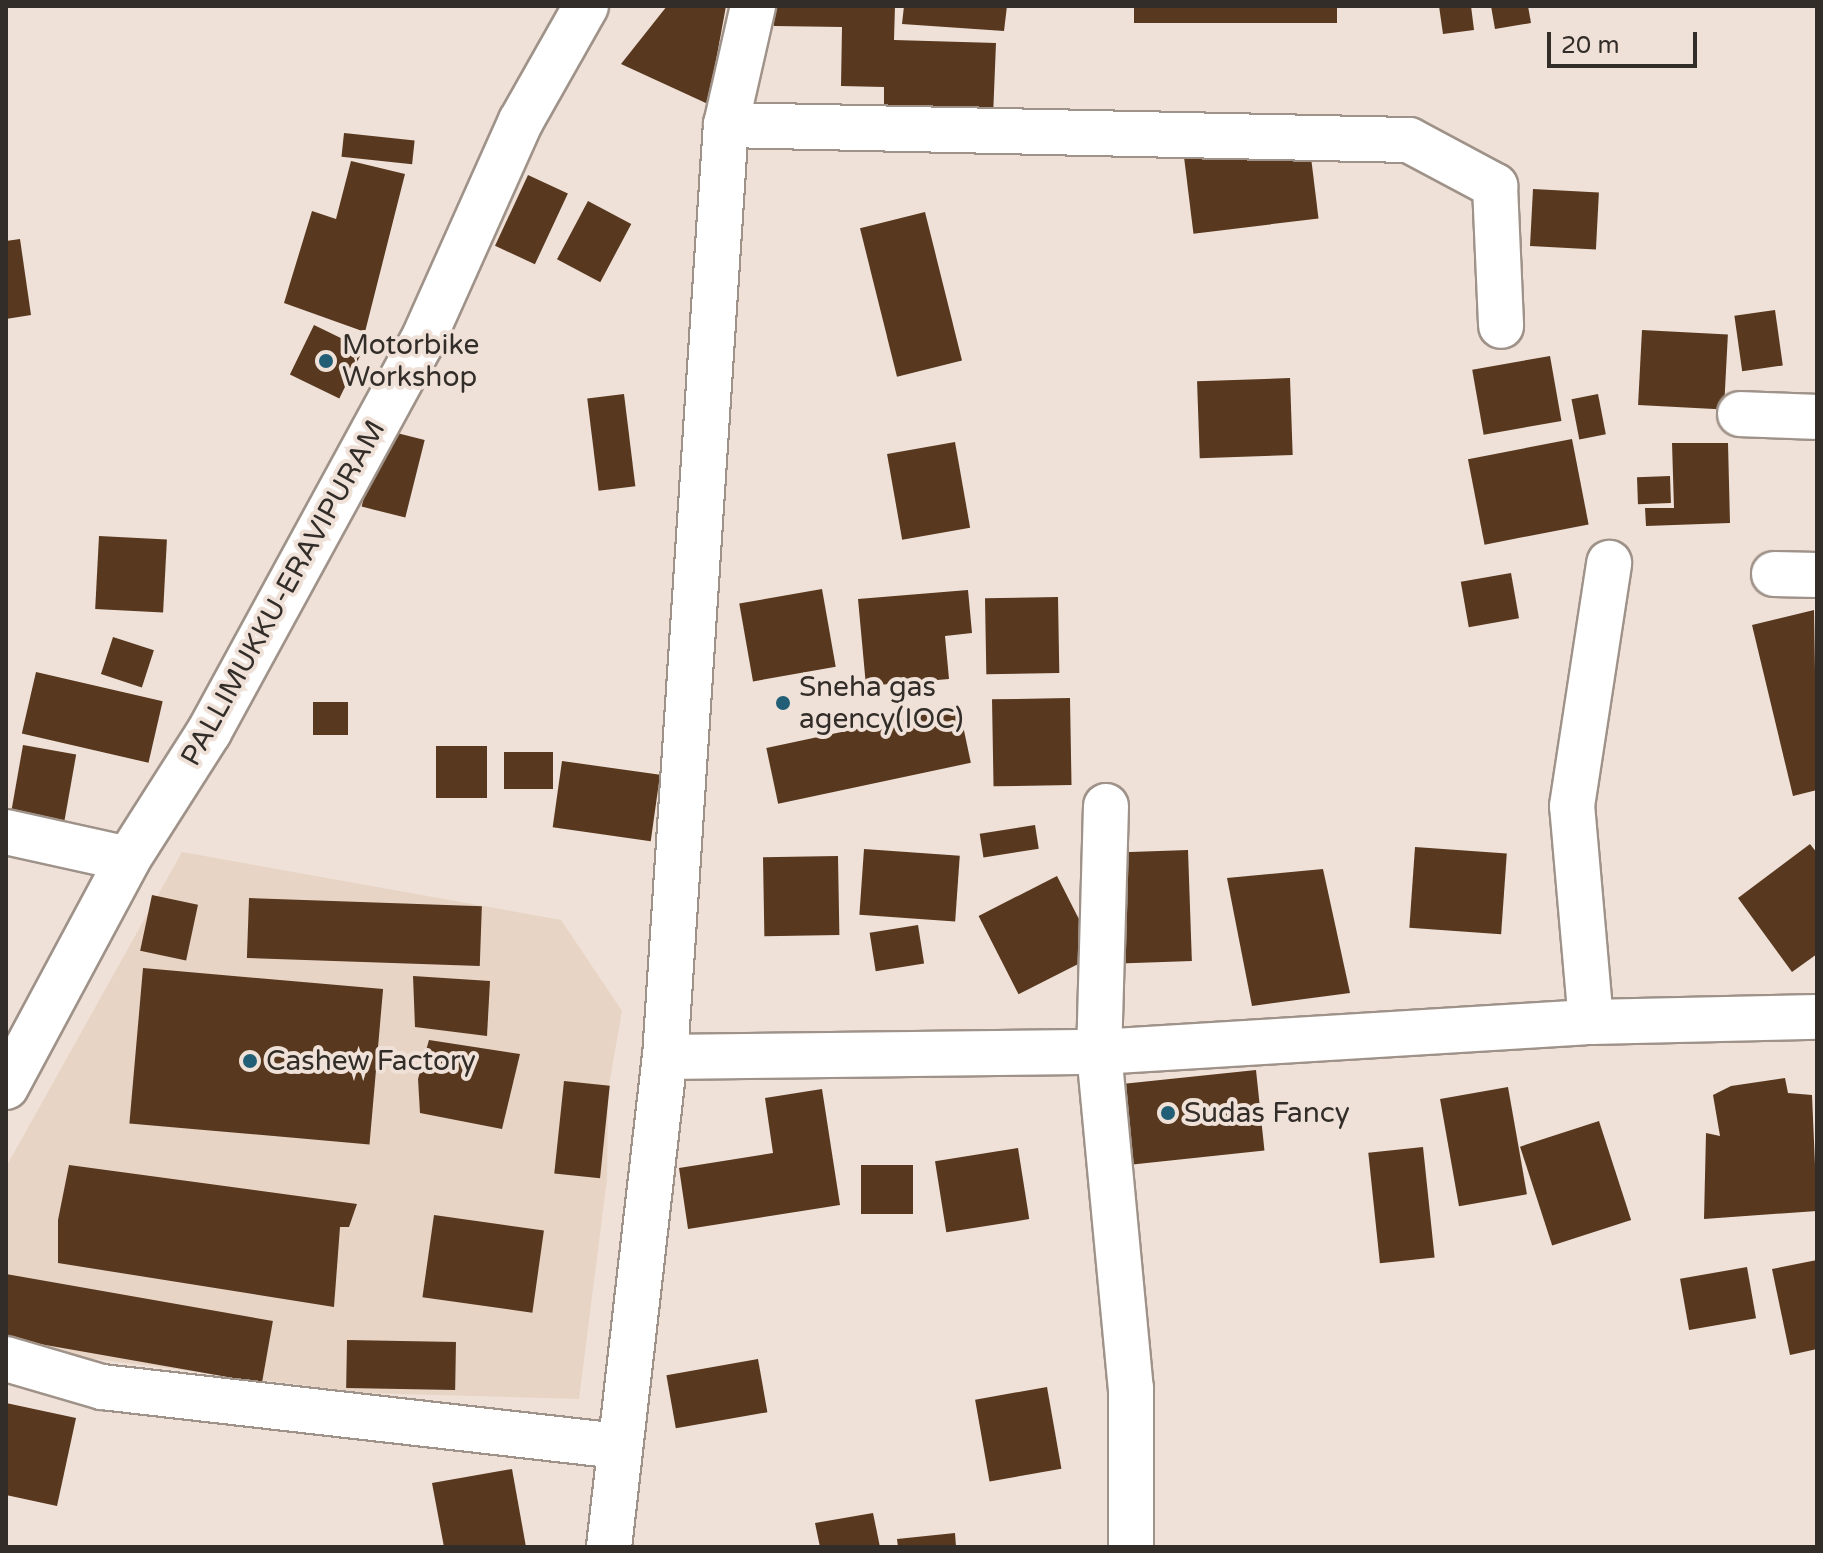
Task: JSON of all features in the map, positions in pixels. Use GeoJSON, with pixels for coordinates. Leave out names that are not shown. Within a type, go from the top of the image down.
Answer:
{"type":"FeatureCollection","features":[{"type":"Feature","properties":{"kind":"street","name":"PALLIMUKKU-ERAVIPURAM"},"geometry":{"type":"LineString","coordinates":[[6,1087],[128,859],[209,732],[422,342],[521,121],[586,6]]}},
{"type":"Feature","properties":{"kind":"street"},"geometry":{"type":"LineString","coordinates":[[609,1547],[618,1446],[665,1057],[726,125],[753,6]]}},
{"type":"Feature","properties":{"kind":"street"},"geometry":{"type":"LineString","coordinates":[[726,125],[1409,140],[1495,186],[1501,326]]}},
{"type":"Feature","properties":{"kind":"street"},"geometry":{"type":"LineString","coordinates":[[1740,414],[1817,417]]}},
{"type":"Feature","properties":{"kind":"street"},"geometry":{"type":"LineString","coordinates":[[1591,1022],[1572,806],[1609,563]]}},
{"type":"Feature","properties":{"kind":"street"},"geometry":{"type":"LineString","coordinates":[[1774,574],[1817,575]]}},
{"type":"Feature","properties":{"kind":"street"},"geometry":{"type":"LineString","coordinates":[[1106,806],[1099,1052],[1131,1388],[1131,1547]]}},
{"type":"Feature","properties":{"kind":"street"},"geometry":{"type":"LineString","coordinates":[[6,832],[128,859]]}},
{"type":"Feature","properties":{"kind":"street"},"geometry":{"type":"LineString","coordinates":[[665,1057],[1099,1052],[1591,1022],[1817,1017]]}},
{"type":"Feature","properties":{"kind":"street"},"geometry":{"type":"LineString","coordinates":[[6,1359],[102,1387],[618,1446]]}},
{"type":"Feature","properties":{"kind":"shaded area"},"geometry":{"type":"Polygon","coordinates":[[[182,852],[561,920],[622,1011],[608,1091],[607,1179],[579,1399],[365,1393],[6,1348],[6,1167],[182,852]]]}},
{"type":"Feature","properties":{"kind":"building"},"geometry":{"type":"Polygon","coordinates":[[[667,6],[726,6],[708,104],[621,64],[667,6]]]}},
{"type":"Feature","properties":{"kind":"building"},"geometry":{"type":"Polygon","coordinates":[[[774,6],[895,6],[894,40],[996,43],[993,117],[884,113],[884,87],[841,86],[842,27],[774,26],[774,6]]]}},
{"type":"Feature","properties":{"kind":"building"},"geometry":{"type":"Polygon","coordinates":[[[904,6],[1007,6],[1004,31],[902,24],[904,6]]]}},
{"type":"Feature","properties":{"kind":"building"},"geometry":{"type":"Polygon","coordinates":[[[1134,6],[1337,6],[1337,23],[1134,23],[1134,6]]]}},
{"type":"Feature","properties":{"kind":"building"},"geometry":{"type":"Polygon","coordinates":[[[1439,6],[1471,6],[1474,30],[1443,34],[1439,6]]]}},
{"type":"Feature","properties":{"kind":"building"},"geometry":{"type":"Polygon","coordinates":[[[1491,6],[1528,6],[1531,23],[1495,29],[1491,6]]]}},
{"type":"Feature","properties":{"kind":"building"},"geometry":{"type":"Polygon","coordinates":[[[344,133],[415,140],[412,164],[341,157],[344,133]]]}},
{"type":"Feature","properties":{"kind":"building"},"geometry":{"type":"Polygon","coordinates":[[[1309,141],[1319,218],[1193,234],[1184,156],[1309,141]]]}},
{"type":"Feature","properties":{"kind":"building"},"geometry":{"type":"Polygon","coordinates":[[[351,161],[405,174],[365,332],[284,303],[312,211],[336,219],[351,161]]]}},
{"type":"Feature","properties":{"kind":"building"},"geometry":{"type":"Polygon","coordinates":[[[528,175],[568,194],[535,264],[495,246],[528,175]]]}},
{"type":"Feature","properties":{"kind":"building"},"geometry":{"type":"Polygon","coordinates":[[[1533,189],[1599,192],[1596,249],[1530,246],[1533,189]]]}},
{"type":"Feature","properties":{"kind":"building"},"geometry":{"type":"Polygon","coordinates":[[[588,201],[631,224],[600,282],[557,259],[588,201]]]}},
{"type":"Feature","properties":{"kind":"building"},"geometry":{"type":"Polygon","coordinates":[[[925,212],[962,360],[897,377],[860,228],[925,212]]]}},
{"type":"Feature","properties":{"kind":"building"},"geometry":{"type":"Polygon","coordinates":[[[20,239],[31,315],[6,319],[6,241],[20,239]]]}},
{"type":"Feature","properties":{"kind":"building"},"geometry":{"type":"Polygon","coordinates":[[[1775,310],[1783,365],[1742,371],[1734,316],[1775,310]]]}},
{"type":"Feature","properties":{"kind":"building","name":"Motorbike Workshop"},"geometry":{"type":"Polygon","coordinates":[[[314,325],[363,349],[339,399],[290,374],[314,325]]]}},
{"type":"Feature","properties":{"kind":"building"},"geometry":{"type":"Polygon","coordinates":[[[1642,330],[1728,335],[1724,409],[1638,405],[1642,330]]]}},
{"type":"Feature","properties":{"kind":"building"},"geometry":{"type":"Polygon","coordinates":[[[1550,356],[1561,421],[1484,435],[1472,370],[1550,356]]]}},
{"type":"Feature","properties":{"kind":"building"},"geometry":{"type":"Polygon","coordinates":[[[1290,378],[1293,455],[1200,458],[1197,381],[1290,378]]]}},
{"type":"Feature","properties":{"kind":"building"},"geometry":{"type":"Polygon","coordinates":[[[624,394],[635,486],[599,491],[587,399],[624,394]]]}},
{"type":"Feature","properties":{"kind":"building"},"geometry":{"type":"Polygon","coordinates":[[[1598,394],[1606,434],[1579,439],[1571,399],[1598,394]]]}},
{"type":"Feature","properties":{"kind":"building"},"geometry":{"type":"Polygon","coordinates":[[[381,429],[425,440],[405,518],[362,507],[381,429]]]}},
{"type":"Feature","properties":{"kind":"building"},"geometry":{"type":"Polygon","coordinates":[[[1572,439],[1589,524],[1485,545],[1468,459],[1572,439]]]}},
{"type":"Feature","properties":{"kind":"building"},"geometry":{"type":"Polygon","coordinates":[[[955,442],[970,528],[902,540],[887,454],[955,442]]]}},
{"type":"Feature","properties":{"kind":"building"},"geometry":{"type":"Polygon","coordinates":[[[1672,443],[1728,443],[1730,523],[1646,526],[1645,508],[1674,508],[1672,443]]]}},
{"type":"Feature","properties":{"kind":"building"},"geometry":{"type":"Polygon","coordinates":[[[1670,476],[1671,503],[1638,504],[1637,477],[1670,476]]]}},
{"type":"Feature","properties":{"kind":"building"},"geometry":{"type":"Polygon","coordinates":[[[99,536],[167,540],[163,612],[95,609],[99,536]]]}},
{"type":"Feature","properties":{"kind":"building"},"geometry":{"type":"Polygon","coordinates":[[[1511,573],[1519,618],[1469,627],[1461,582],[1511,573]]]}},
{"type":"Feature","properties":{"kind":"building"},"geometry":{"type":"Polygon","coordinates":[[[822,589],[836,667],[753,681],[739,604],[822,589]]]}},
{"type":"Feature","properties":{"kind":"building"},"geometry":{"type":"Polygon","coordinates":[[[968,590],[972,633],[945,636],[949,679],[866,686],[858,599],[968,590]]]}},
{"type":"Feature","properties":{"kind":"building"},"geometry":{"type":"Polygon","coordinates":[[[1058,597],[1059,673],[986,674],[985,598],[1058,597]]]}},
{"type":"Feature","properties":{"kind":"building"},"geometry":{"type":"Polygon","coordinates":[[[1814,610],[1817,790],[1793,796],[1752,625],[1814,610]]]}},
{"type":"Feature","properties":{"kind":"building"},"geometry":{"type":"Polygon","coordinates":[[[113,637],[154,650],[142,687],[101,674],[113,637]]]}},
{"type":"Feature","properties":{"kind":"building"},"geometry":{"type":"Polygon","coordinates":[[[36,672],[163,701],[148,763],[22,733],[36,672]]]}},
{"type":"Feature","properties":{"kind":"building"},"geometry":{"type":"Polygon","coordinates":[[[1070,698],[1072,785],[994,786],[992,699],[1070,698]]]}},
{"type":"Feature","properties":{"kind":"building"},"geometry":{"type":"Polygon","coordinates":[[[313,702],[348,702],[348,735],[313,735],[313,702]]]}},
{"type":"Feature","properties":{"kind":"building"},"geometry":{"type":"Polygon","coordinates":[[[959,707],[971,763],[778,804],[766,748],[959,707]]]}},
{"type":"Feature","properties":{"kind":"building"},"geometry":{"type":"Polygon","coordinates":[[[23,745],[76,754],[64,823],[11,814],[23,745]]]}},
{"type":"Feature","properties":{"kind":"building"},"geometry":{"type":"Polygon","coordinates":[[[436,746],[487,746],[487,798],[436,798],[436,746]]]}},
{"type":"Feature","properties":{"kind":"building"},"geometry":{"type":"Polygon","coordinates":[[[504,752],[553,752],[553,789],[504,789],[504,752]]]}},
{"type":"Feature","properties":{"kind":"building"},"geometry":{"type":"Polygon","coordinates":[[[562,761],[660,775],[651,841],[553,827],[562,761]]]}},
{"type":"Feature","properties":{"kind":"building"},"geometry":{"type":"Polygon","coordinates":[[[1035,825],[1039,849],[983,857],[980,834],[1035,825]]]}},
{"type":"Feature","properties":{"kind":"building"},"geometry":{"type":"Polygon","coordinates":[[[1810,844],[1817,853],[1817,954],[1792,972],[1738,898],[1810,844]]]}},
{"type":"Feature","properties":{"kind":"building"},"geometry":{"type":"Polygon","coordinates":[[[1415,847],[1507,853],[1501,934],[1409,928],[1415,847]]]}},
{"type":"Feature","properties":{"kind":"building"},"geometry":{"type":"Polygon","coordinates":[[[864,849],[960,856],[955,922],[859,915],[864,849]]]}},
{"type":"Feature","properties":{"kind":"building"},"geometry":{"type":"Polygon","coordinates":[[[1188,850],[1192,961],[1120,963],[1116,853],[1188,850]]]}},
{"type":"Feature","properties":{"kind":"building"},"geometry":{"type":"Polygon","coordinates":[[[838,856],[839,935],[764,936],[763,857],[838,856]]]}},
{"type":"Feature","properties":{"kind":"building"},"geometry":{"type":"Polygon","coordinates":[[[1323,869],[1350,993],[1252,1006],[1227,878],[1323,869]]]}},
{"type":"Feature","properties":{"kind":"building"},"geometry":{"type":"Polygon","coordinates":[[[1057,876],[1097,954],[1019,994],[979,916],[1057,876]]]}},
{"type":"Feature","properties":{"kind":"building"},"geometry":{"type":"Polygon","coordinates":[[[152,895],[198,905],[186,961],[140,951],[152,895]]]}},
{"type":"Feature","properties":{"kind":"building"},"geometry":{"type":"Polygon","coordinates":[[[249,898],[482,906],[480,966],[247,958],[249,898]]]}},
{"type":"Feature","properties":{"kind":"building"},"geometry":{"type":"Polygon","coordinates":[[[918,925],[924,964],[876,971],[870,933],[918,925]]]}},
{"type":"Feature","properties":{"kind":"building","name":"Cashew Factory"},"geometry":{"type":"Polygon","coordinates":[[[143,968],[383,989],[369,1144],[129,1123],[143,968]]]}},
{"type":"Feature","properties":{"kind":"building"},"geometry":{"type":"Polygon","coordinates":[[[413,976],[490,981],[487,1036],[415,1027],[413,976]]]}},
{"type":"Feature","properties":{"kind":"building"},"geometry":{"type":"Polygon","coordinates":[[[429,1040],[520,1054],[502,1129],[420,1113],[418,1079],[429,1040]]]}},
{"type":"Feature","properties":{"kind":"building"},"geometry":{"type":"Polygon","coordinates":[[[1256,1070],[1264,1151],[1123,1165],[1115,1085],[1256,1070]]]}},
{"type":"Feature","properties":{"kind":"building"},"geometry":{"type":"Polygon","coordinates":[[[1785,1078],[1788,1093],[1812,1095],[1817,1211],[1704,1219],[1706,1133],[1720,1136],[1713,1095],[1731,1086],[1785,1078]]]}},
{"type":"Feature","properties":{"kind":"building"},"geometry":{"type":"Polygon","coordinates":[[[564,1081],[610,1086],[600,1178],[554,1173],[564,1081]]]}},
{"type":"Feature","properties":{"kind":"building"},"geometry":{"type":"Polygon","coordinates":[[[1508,1087],[1527,1194],[1459,1206],[1440,1099],[1508,1087]]]}},
{"type":"Feature","properties":{"kind":"building"},"geometry":{"type":"Polygon","coordinates":[[[822,1089],[840,1205],[688,1229],[679,1168],[773,1153],[765,1098],[822,1089]]]}},
{"type":"Feature","properties":{"kind":"building"},"geometry":{"type":"Polygon","coordinates":[[[1599,1121],[1631,1220],[1552,1246],[1520,1147],[1599,1121]]]}},
{"type":"Feature","properties":{"kind":"building"},"geometry":{"type":"Polygon","coordinates":[[[1423,1147],[1435,1257],[1380,1263],[1368,1153],[1423,1147]]]}},
{"type":"Feature","properties":{"kind":"building"},"geometry":{"type":"Polygon","coordinates":[[[1018,1148],[1029,1219],[946,1232],[935,1161],[1018,1148]]]}},
{"type":"Feature","properties":{"kind":"building"},"geometry":{"type":"Polygon","coordinates":[[[69,1165],[357,1204],[349,1227],[340,1227],[334,1307],[58,1263],[58,1220],[69,1165]]]}},
{"type":"Feature","properties":{"kind":"building"},"geometry":{"type":"Polygon","coordinates":[[[861,1165],[913,1165],[913,1214],[861,1214],[861,1165]]]}},
{"type":"Feature","properties":{"kind":"building"},"geometry":{"type":"Polygon","coordinates":[[[434,1215],[544,1230],[532,1313],[422,1297],[434,1215]]]}},
{"type":"Feature","properties":{"kind":"building"},"geometry":{"type":"Polygon","coordinates":[[[1817,1260],[1817,1349],[1790,1355],[1772,1269],[1817,1260]]]}},
{"type":"Feature","properties":{"kind":"building"},"geometry":{"type":"Polygon","coordinates":[[[1747,1267],[1756,1318],[1689,1330],[1680,1279],[1747,1267]]]}},
{"type":"Feature","properties":{"kind":"building"},"geometry":{"type":"Polygon","coordinates":[[[6,1274],[273,1321],[262,1383],[6,1338],[6,1274]]]}},
{"type":"Feature","properties":{"kind":"building"},"geometry":{"type":"Polygon","coordinates":[[[347,1340],[456,1342],[455,1390],[346,1388],[347,1340]]]}},
{"type":"Feature","properties":{"kind":"building"},"geometry":{"type":"Polygon","coordinates":[[[758,1359],[767,1412],[676,1428],[666,1375],[758,1359]]]}},
{"type":"Feature","properties":{"kind":"building"},"geometry":{"type":"Polygon","coordinates":[[[1047,1387],[1061,1469],[990,1481],[975,1400],[1047,1387]]]}},
{"type":"Feature","properties":{"kind":"building"},"geometry":{"type":"Polygon","coordinates":[[[6,1403],[76,1418],[57,1506],[6,1495],[6,1403]]]}},
{"type":"Feature","properties":{"kind":"building"},"geometry":{"type":"Polygon","coordinates":[[[512,1469],[526,1547],[444,1547],[432,1483],[512,1469]]]}},
{"type":"Feature","properties":{"kind":"building"},"geometry":{"type":"Polygon","coordinates":[[[873,1513],[880,1547],[820,1547],[815,1523],[873,1513]]]}},
{"type":"Feature","properties":{"kind":"building"},"geometry":{"type":"Polygon","coordinates":[[[955,1533],[956,1547],[898,1547],[897,1539],[955,1533]]]}},
{"type":"Feature","properties":{"kind":"place","name":"Motorbike Workshop"},"geometry":{"type":"Point","coordinates":[326,361]}},
{"type":"Feature","properties":{"kind":"place","name":"Sneha gas agency(IOC)"},"geometry":{"type":"Point","coordinates":[783,703]}},
{"type":"Feature","properties":{"kind":"place","name":"Cashew Factory"},"geometry":{"type":"Point","coordinates":[250,1061]}},
{"type":"Feature","properties":{"kind":"place","name":"Sudas Fancy"},"geometry":{"type":"Point","coordinates":[1168,1113]}}]}
